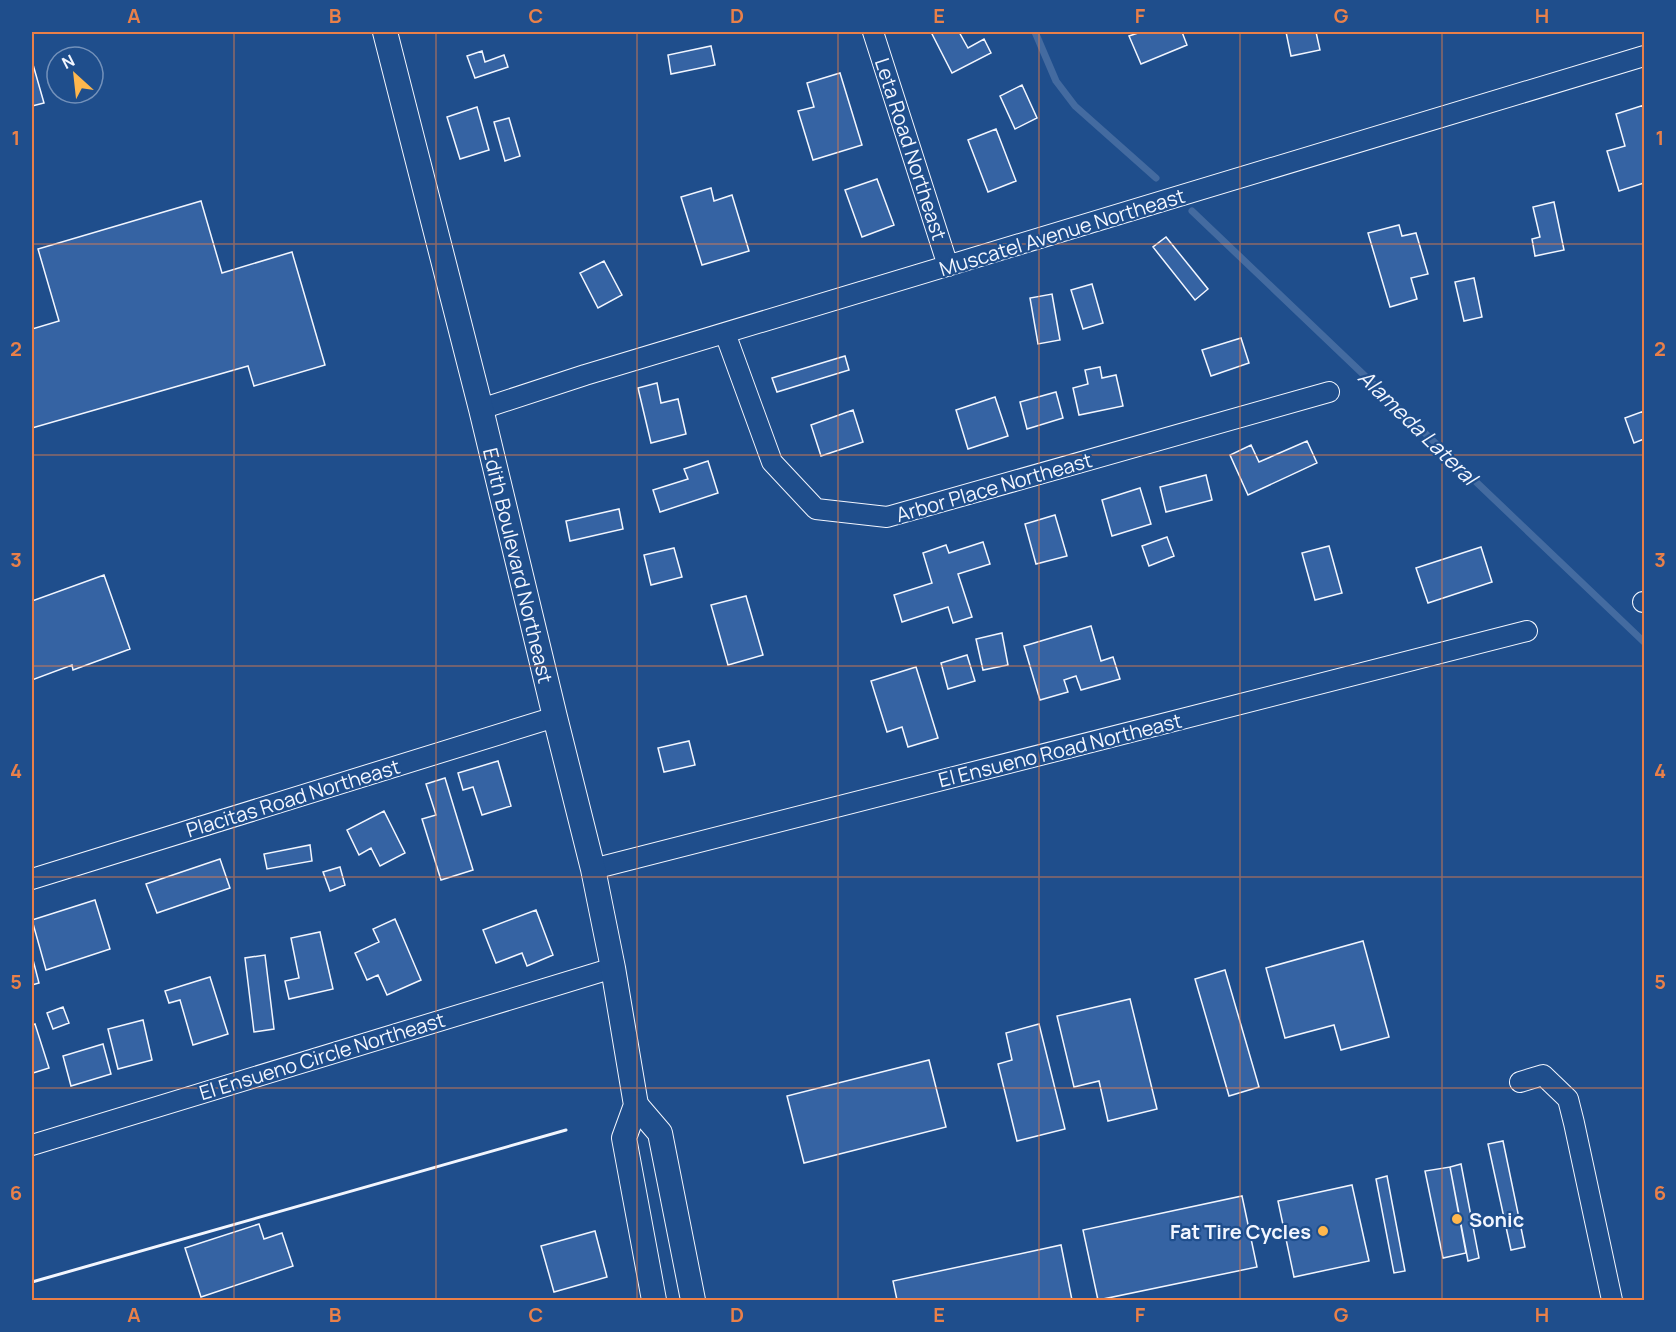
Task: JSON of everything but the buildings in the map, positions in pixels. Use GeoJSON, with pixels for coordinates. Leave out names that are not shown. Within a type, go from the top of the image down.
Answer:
{"type":"FeatureCollection","features":[{"type":"Feature","properties":{"kind":"street","name":"Edith Boulevard Northeast"},"geometry":{"type":"LineString","coordinates":[[385,32],[481,409],[593,869],[613,968],[636,1105],[624,1138],[654,1300]]}},
{"type":"Feature","properties":{"kind":"street","name":"Leta Road Northeast"},"geometry":{"type":"LineString","coordinates":[[873,32],[948,266]]}},
{"type":"Feature","properties":{"kind":"street","name":"Muscatel Avenue Northeast"},"geometry":{"type":"LineString","coordinates":[[481,409],[585,375],[1644,56]]}},
{"type":"Feature","properties":{"kind":"street","name":"Arbor Place Northeast"},"geometry":{"type":"LineString","coordinates":[[725,333],[772,462],[816,509],[887,517],[1329,392]]}},
{"type":"Feature","properties":{"kind":"street","name":"El Ensueno Road Northeast"},"geometry":{"type":"LineString","coordinates":[[593,869],[1527,631]]}},
{"type":"Feature","properties":{"kind":"street","name":"Placitas Road Northeast"},"geometry":{"type":"LineString","coordinates":[[32,879],[555,717]]}},
{"type":"Feature","properties":{"kind":"street","name":"El Ensueno Circle Northeast"},"geometry":{"type":"LineString","coordinates":[[32,1145],[613,968]]}},
{"type":"Feature","properties":{"kind":"street"},"geometry":{"type":"LineString","coordinates":[[1520,1082],[1543,1075],[1568,1099],[1612,1300]]}},
{"type":"Feature","properties":{"kind":"street"},"geometry":{"type":"LineString","coordinates":[[636,1105],[660,1133],[693,1300]]}},
{"type":"Feature","properties":{"kind":"waterway"},"geometry":{"type":"LineString","coordinates":[[1035,32],[1056,81],[1075,106],[1156,178]]}},
{"type":"Feature","properties":{"kind":"waterway","name":"Alameda Lateral"},"geometry":{"type":"LineString","coordinates":[[1192,211],[1644,642]]}},
{"type":"Feature","properties":{"kind":"wall"},"geometry":{"type":"LineString","coordinates":[[32,1282],[566,1130]]}},
{"type":"Feature","properties":{"kind":"place","name":"Sonic"},"geometry":{"type":"Point","coordinates":[1457,1219]}},
{"type":"Feature","properties":{"kind":"place","name":"Fat Tire Cycles"},"geometry":{"type":"Point","coordinates":[1323,1231]}}]}
